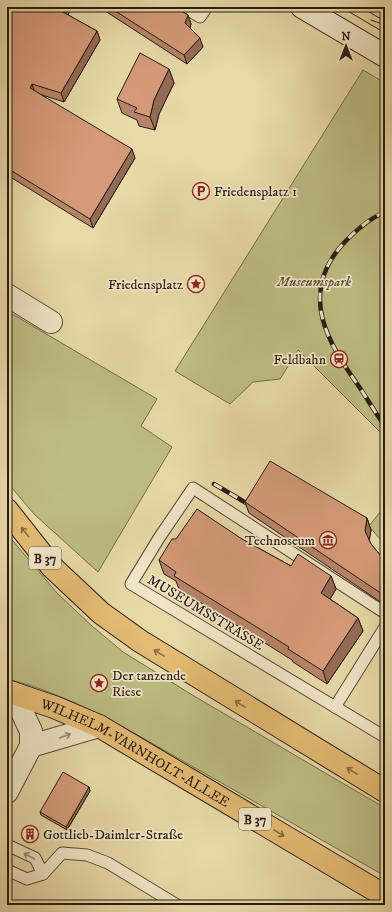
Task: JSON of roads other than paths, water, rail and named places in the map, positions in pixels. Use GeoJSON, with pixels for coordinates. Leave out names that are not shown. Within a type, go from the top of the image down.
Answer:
{"type":"FeatureCollection","features":[{"type":"Feature","properties":{"kind":"main road","name":"B 37"},"geometry":{"type":"LineString","coordinates":[[7,510],[52,567],[88,602],[106,617],[140,641],[204,682],[385,791]]}},
{"type":"Feature","properties":{"kind":"main road","name":"WILHELM-VARNHOLT-ALLEE"},"geometry":{"type":"LineString","coordinates":[[10,692],[54,707],[99,726],[385,896]]}},
{"type":"Feature","properties":{"kind":"street"},"geometry":{"type":"LineString","coordinates":[[302,7],[385,56]]}},
{"type":"Feature","properties":{"kind":"street"},"geometry":{"type":"LineString","coordinates":[[7,295],[51,322]]}},
{"type":"Feature","properties":{"kind":"street"},"geometry":{"type":"LineString","coordinates":[[7,792],[31,746],[31,731],[10,692]]}},
{"type":"Feature","properties":{"kind":"street"},"geometry":{"type":"LineString","coordinates":[[31,746],[99,726]]}},
{"type":"Feature","properties":{"kind":"lane"},"geometry":{"type":"LineString","coordinates":[[184,7],[200,17],[207,7]]}},
{"type":"Feature","properties":{"kind":"lane","name":"MUSEUMSSTRASSE"},"geometry":{"type":"LineString","coordinates":[[385,613],[193,488],[159,538],[131,584],[385,737]]}},
{"type":"Feature","properties":{"kind":"lane"},"geometry":{"type":"LineString","coordinates":[[335,707],[385,628]]}},
{"type":"Feature","properties":{"kind":"lane"},"geometry":{"type":"LineString","coordinates":[[7,845],[34,858],[43,874]]}},
{"type":"Feature","properties":{"kind":"lane"},"geometry":{"type":"LineString","coordinates":[[7,870],[27,879],[43,874],[62,853],[87,854],[108,863],[177,905]]}},
{"type":"Feature","properties":{"kind":"tram line"},"geometry":{"type":"LineString","coordinates":[[341,7],[385,33]]}},
{"type":"Feature","properties":{"kind":"tram line"},"geometry":{"type":"LineString","coordinates":[[361,7],[381,19]]}},
{"type":"Feature","properties":{"kind":"tram line"},"geometry":{"type":"LineString","coordinates":[[375,7],[385,13]]}},
{"type":"Feature","properties":{"kind":"tram line"},"geometry":{"type":"LineString","coordinates":[[371,20],[385,25]]}},
{"type":"Feature","properties":{"kind":"railway"},"geometry":{"type":"LineString","coordinates":[[385,212],[362,226],[342,245],[329,264],[322,282],[320,300],[322,318],[338,354],[385,426]]}},
{"type":"Feature","properties":{"kind":"railway"},"geometry":{"type":"LineString","coordinates":[[214,484],[253,507]]}},
{"type":"Feature","properties":{"kind":"place","name":"Friedensplatz 1"},"geometry":{"type":"Point","coordinates":[201,191]}},
{"type":"Feature","properties":{"kind":"place","name":"Friedensplatz"},"geometry":{"type":"Point","coordinates":[196,284]}},
{"type":"Feature","properties":{"kind":"place","name":"Feldbahn"},"geometry":{"type":"Point","coordinates":[339,359]}},
{"type":"Feature","properties":{"kind":"place","name":"Technoseum"},"geometry":{"type":"Point","coordinates":[328,540]}},
{"type":"Feature","properties":{"kind":"place","name":"Der tanzende Riese"},"geometry":{"type":"Point","coordinates":[99,683]}},
{"type":"Feature","properties":{"kind":"place","name":"Gottlieb-Daimler-Straße"},"geometry":{"type":"Point","coordinates":[30,834]}},
{"type":"Feature","properties":{"kind":"park label","name":"Museumspark"},"geometry":{"type":"Point","coordinates":[314,281]}}]}
